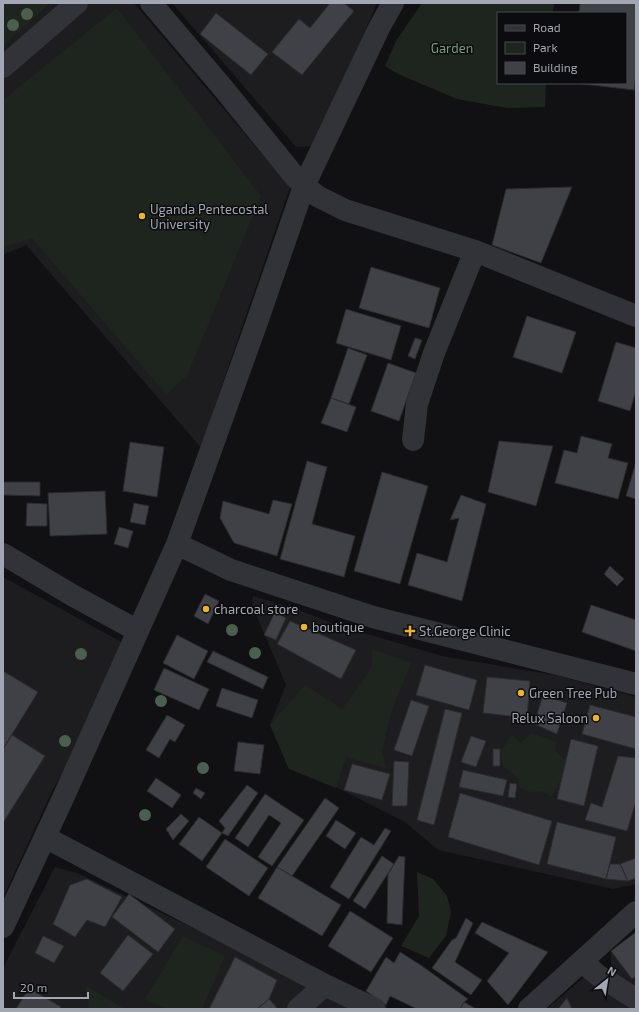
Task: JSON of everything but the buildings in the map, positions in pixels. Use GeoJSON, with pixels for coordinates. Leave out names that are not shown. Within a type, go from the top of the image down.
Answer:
{"type":"FeatureCollection","features":[{"type":"Feature","properties":{"kind":"street"},"geometry":{"type":"LineString","coordinates":[[3,68],[77,3]]}},
{"type":"Feature","properties":{"kind":"street"},"geometry":{"type":"LineString","coordinates":[[151,3],[223,88],[296,178],[317,196],[345,210],[475,251],[636,316]]}},
{"type":"Feature","properties":{"kind":"street"},"geometry":{"type":"LineString","coordinates":[[3,927],[64,796],[177,544],[304,186],[379,28],[393,3]]}},
{"type":"Feature","properties":{"kind":"street"},"geometry":{"type":"LineString","coordinates":[[379,28],[404,3]]}},
{"type":"Feature","properties":{"kind":"street"},"geometry":{"type":"LineString","coordinates":[[413,440],[417,404],[434,354],[475,251]]}},
{"type":"Feature","properties":{"kind":"street"},"geometry":{"type":"LineString","coordinates":[[177,544],[231,570],[373,617],[636,684]]}},
{"type":"Feature","properties":{"kind":"street"},"geometry":{"type":"LineString","coordinates":[[3,554],[72,595],[138,631]]}},
{"type":"Feature","properties":{"kind":"street"},"geometry":{"type":"LineString","coordinates":[[44,837],[325,985],[375,1009]]}},
{"type":"Feature","properties":{"kind":"street"},"geometry":{"type":"LineString","coordinates":[[529,1009],[636,912]]}},
{"type":"Feature","properties":{"kind":"street"},"geometry":{"type":"LineString","coordinates":[[582,962],[599,976],[636,999]]}},
{"type":"Feature","properties":{"kind":"street"},"geometry":{"type":"LineString","coordinates":[[298,1009],[325,985]]}},
{"type":"Feature","properties":{"kind":"shaded area","name":"Uganda Pentecostal University"},"geometry":{"type":"Polygon","coordinates":[[[3,3],[134,3],[290,187],[214,409],[203,450],[26,245],[3,255],[3,3]]]}},
{"type":"Feature","properties":{"kind":"shaded area"},"geometry":{"type":"Polygon","coordinates":[[[172,3],[377,3],[316,146],[296,147],[172,3]]]}},
{"type":"Feature","properties":{"kind":"shaded area"},"geometry":{"type":"Polygon","coordinates":[[[3,577],[134,649],[123,672],[53,789],[3,898],[3,577]]]}},
{"type":"Feature","properties":{"kind":"shaded area"},"geometry":{"type":"Polygon","coordinates":[[[253,596],[293,608],[337,625],[442,656],[559,676],[636,697],[636,884],[613,889],[438,850],[405,822],[286,762],[270,725],[286,685],[252,605],[253,596]]]}},
{"type":"Feature","properties":{"kind":"shaded area"},"geometry":{"type":"Polygon","coordinates":[[[55,867],[77,873],[365,1009],[3,1009],[3,968],[55,867]]]}},
{"type":"Feature","properties":{"kind":"shaded area"},"geometry":{"type":"Polygon","coordinates":[[[636,932],[636,986],[611,973],[611,951],[636,932]]]}},
{"type":"Feature","properties":{"kind":"shaded area"},"geometry":{"type":"Polygon","coordinates":[[[590,972],[636,1009],[547,1009],[590,972]]]}},
{"type":"Feature","properties":{"kind":"green space"},"geometry":{"type":"Polygon","coordinates":[[[3,3],[49,3],[3,46],[3,3]]]}},
{"type":"Feature","properties":{"kind":"green space","name":"Garden"},"geometry":{"type":"Polygon","coordinates":[[[422,3],[554,3],[553,12],[497,12],[497,84],[546,84],[545,107],[507,108],[457,99],[398,74],[385,66],[396,41],[422,3]]]}},
{"type":"Feature","properties":{"kind":"green space","name":"Uganda Pentecostal University"},"geometry":{"type":"Polygon","coordinates":[[[117,8],[261,196],[187,376],[166,394],[32,238],[3,247],[3,100],[117,8]]]}},
{"type":"Feature","properties":{"kind":"green space"},"geometry":{"type":"Polygon","coordinates":[[[372,649],[411,663],[391,712],[382,751],[386,768],[346,757],[336,788],[289,769],[270,725],[305,685],[342,709],[363,681],[372,665],[372,649]]]}},
{"type":"Feature","properties":{"kind":"green space"},"geometry":{"type":"Polygon","coordinates":[[[531,733],[556,742],[555,751],[570,765],[551,797],[542,791],[529,792],[520,788],[518,778],[503,766],[501,751],[512,734],[521,743],[531,733]]]}},
{"type":"Feature","properties":{"kind":"green space"},"geometry":{"type":"Polygon","coordinates":[[[417,872],[433,879],[447,896],[451,912],[446,936],[429,958],[401,946],[419,916],[417,872]]]}},
{"type":"Feature","properties":{"kind":"green space"},"geometry":{"type":"Polygon","coordinates":[[[183,936],[225,956],[202,1009],[168,1009],[145,999],[183,936]]]}},
{"type":"Feature","properties":{"kind":"green space"},"geometry":{"type":"Polygon","coordinates":[[[86,986],[125,1009],[89,1009],[86,986]]]}},
{"type":"Feature","properties":{"kind":"place","name":"Uganda Pentecostal University"},"geometry":{"type":"Point","coordinates":[142,216]}},
{"type":"Feature","properties":{"kind":"place","name":"charcoal store"},"geometry":{"type":"Point","coordinates":[206,609]}},
{"type":"Feature","properties":{"kind":"place","name":"boutique"},"geometry":{"type":"Point","coordinates":[304,627]}},
{"type":"Feature","properties":{"kind":"place","name":"St.George Clinic"},"geometry":{"type":"Point","coordinates":[410,631]}},
{"type":"Feature","properties":{"kind":"place","name":"Green Tree Pub"},"geometry":{"type":"Point","coordinates":[521,693]}},
{"type":"Feature","properties":{"kind":"place","name":"Relux Saloon"},"geometry":{"type":"Point","coordinates":[596,718]}}]}
